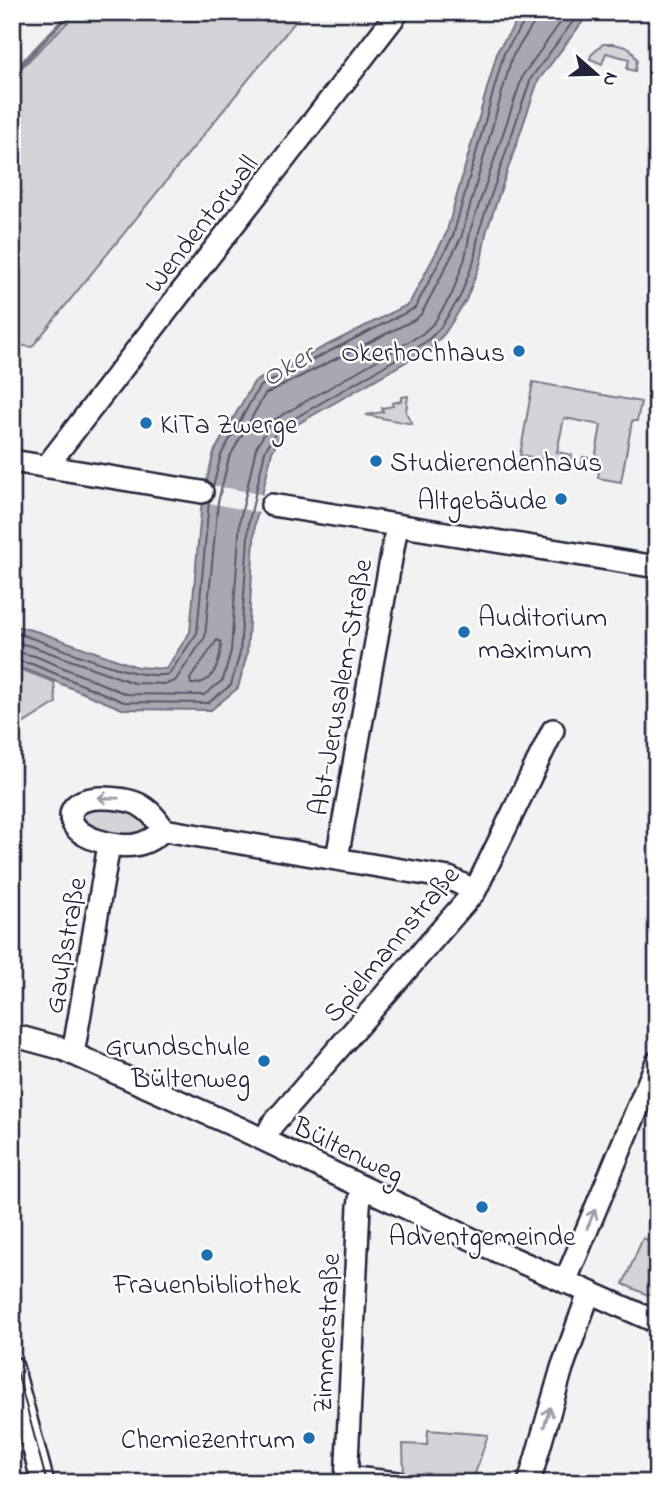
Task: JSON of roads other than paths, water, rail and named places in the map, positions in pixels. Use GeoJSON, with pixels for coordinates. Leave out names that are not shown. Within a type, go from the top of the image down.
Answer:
{"type":"FeatureCollection","features":[{"type":"Feature","properties":{"kind":"street","name":"Wendentorwall"},"geometry":{"type":"LineString","coordinates":[[46,467],[398,12]]}},
{"type":"Feature","properties":{"kind":"street"},"geometry":{"type":"LineString","coordinates":[[12,461],[202,492]]}},
{"type":"Feature","properties":{"kind":"street"},"geometry":{"type":"LineString","coordinates":[[272,505],[657,567]]}},
{"type":"Feature","properties":{"kind":"street","name":"Abt-Jerusalem-Straße"},"geometry":{"type":"LineString","coordinates":[[337,858],[397,526]]}},
{"type":"Feature","properties":{"kind":"street","name":"Spielmannstraße"},"geometry":{"type":"LineString","coordinates":[[265,1139],[272,1125],[475,891],[553,730]]}},
{"type":"Feature","properties":{"kind":"street","name":"Gaußstraße"},"geometry":{"type":"LineString","coordinates":[[105,797],[134,802],[153,814],[164,831],[136,845],[109,845],[86,835],[75,826],[71,816],[79,803],[105,797]]}},
{"type":"Feature","properties":{"kind":"street"},"geometry":{"type":"LineString","coordinates":[[164,831],[449,878],[475,891]]}},
{"type":"Feature","properties":{"kind":"street","name":"Gaußstraße"},"geometry":{"type":"LineString","coordinates":[[73,1054],[109,845]]}},
{"type":"Feature","properties":{"kind":"street","name":"Bültenweg"},"geometry":{"type":"LineString","coordinates":[[12,1035],[73,1054],[265,1139],[565,1282],[657,1322]]}},
{"type":"Feature","properties":{"kind":"street"},"geometry":{"type":"LineString","coordinates":[[565,1282],[657,1062]]}},
{"type":"Feature","properties":{"kind":"street","name":"Zimmerstraße"},"geometry":{"type":"LineString","coordinates":[[346,1480],[362,1186]]}},
{"type":"Feature","properties":{"kind":"street"},"geometry":{"type":"LineString","coordinates":[[529,1483],[562,1368],[589,1293]]}},
{"type":"Feature","properties":{"kind":"street"},"geometry":{"type":"LineString","coordinates":[[12,1367],[43,1483]]}},
{"type":"Feature","properties":{"kind":"street"},"geometry":{"type":"LineString","coordinates":[[346,1480],[398,1483]]}},
{"type":"Feature","properties":{"kind":"water"},"geometry":{"type":"Polygon","coordinates":[[[523,12],[590,12],[538,81],[486,233],[481,262],[466,300],[445,333],[432,347],[282,433],[272,452],[255,524],[247,654],[238,688],[211,710],[122,709],[12,666],[12,625],[137,667],[166,669],[190,632],[202,500],[214,452],[254,382],[409,304],[446,234],[498,50],[523,12]]]}},
{"type":"Feature","properties":{"kind":"waterway"},"geometry":{"type":"LineString","coordinates":[[12,74],[71,12]]}},
{"type":"Feature","properties":{"kind":"tram line"},"geometry":{"type":"LineString","coordinates":[[12,1353],[47,1483]]}},
{"type":"Feature","properties":{"kind":"place","name":"Okerhochhaus"},"geometry":{"type":"Point","coordinates":[519,351]}},
{"type":"Feature","properties":{"kind":"place","name":"KiTa Zwerge"},"geometry":{"type":"Point","coordinates":[146,423]}},
{"type":"Feature","properties":{"kind":"place","name":"Studierendenhaus"},"geometry":{"type":"Point","coordinates":[376,461]}},
{"type":"Feature","properties":{"kind":"place","name":"Altgebäude"},"geometry":{"type":"Point","coordinates":[561,499]}},
{"type":"Feature","properties":{"kind":"place","name":"Auditorium maximum"},"geometry":{"type":"Point","coordinates":[464,632]}},
{"type":"Feature","properties":{"kind":"place","name":"Grundschule Bültenweg"},"geometry":{"type":"Point","coordinates":[264,1061]}},
{"type":"Feature","properties":{"kind":"place","name":"Adventgemeinde"},"geometry":{"type":"Point","coordinates":[482,1207]}},
{"type":"Feature","properties":{"kind":"place","name":"Frauenbibliothek"},"geometry":{"type":"Point","coordinates":[207,1255]}},
{"type":"Feature","properties":{"kind":"place","name":"Chemiezentrum"},"geometry":{"type":"Point","coordinates":[309,1438]}},
{"type":"Feature","properties":{"kind":"water label","name":"Oker"},"geometry":{"type":"Point","coordinates":[287,365]}}]}
